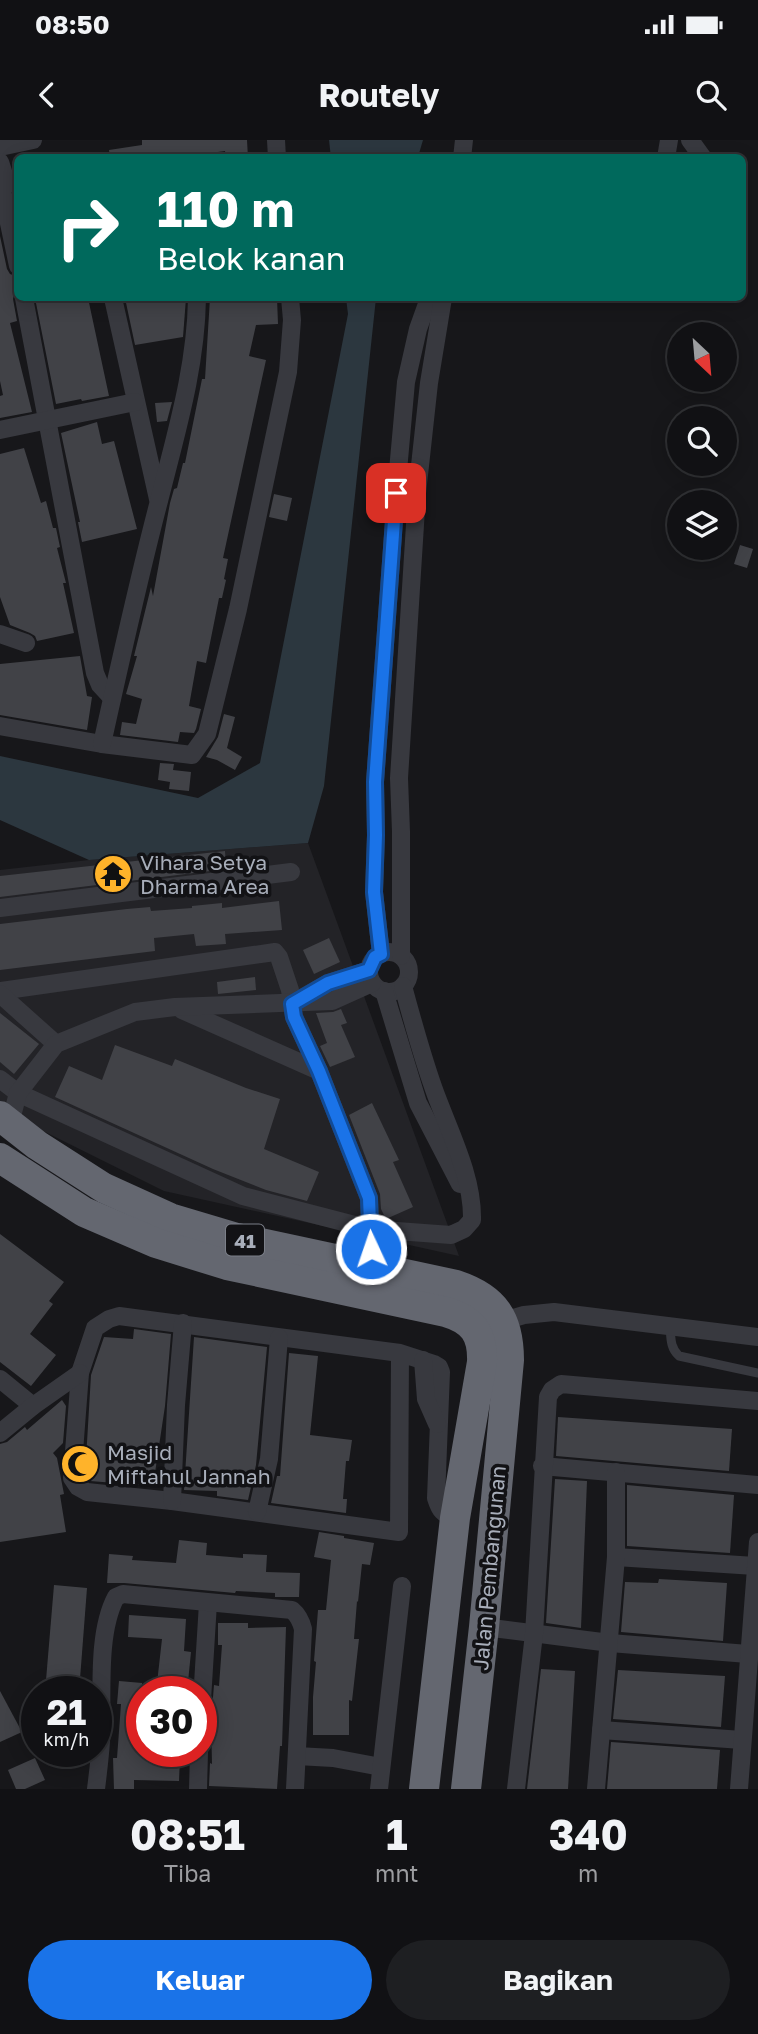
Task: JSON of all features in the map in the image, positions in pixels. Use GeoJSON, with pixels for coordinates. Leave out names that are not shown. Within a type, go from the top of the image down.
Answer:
{"type":"FeatureCollection","features":[{"type":"Feature","properties":{"kind":"highway","name":"41"},"geometry":{"type":"LineString","coordinates":[[9,1111],[37,1145],[104,1188],[170,1218],[220,1248]]}},
{"type":"Feature","properties":{"kind":"highway","name":"41"},"geometry":{"type":"LineString","coordinates":[[0,1158],[84,1212],[156,1243],[220,1248],[371,1267],[456,1284],[475,1292],[491,1304],[506,1334]]}},
{"type":"Feature","properties":{"kind":"highway","name":"Jalan Pembangunan"},"geometry":{"type":"LineString","coordinates":[[220,1248],[460,1316],[471,1324],[478,1335],[482,1362],[449,1508],[424,1789]]}},
{"type":"Feature","properties":{"kind":"highway","name":"Jalan Pembangunan"},"geometry":{"type":"LineString","coordinates":[[466,1789],[484,1627],[506,1334]]}},
{"type":"Feature","properties":{"kind":"street"},"geometry":{"type":"LineString","coordinates":[[0,148],[33,140]]}},
{"type":"Feature","properties":{"kind":"street"},"geometry":{"type":"LineString","coordinates":[[0,162],[7,184],[1,190],[14,248]]}},
{"type":"Feature","properties":{"kind":"street"},"geometry":{"type":"LineString","coordinates":[[25,301],[95,673],[100,685],[112,698]]}},
{"type":"Feature","properties":{"kind":"street"},"geometry":{"type":"LineString","coordinates":[[114,301],[158,502]]}},
{"type":"Feature","properties":{"kind":"street"},"geometry":{"type":"LineString","coordinates":[[102,744],[158,502],[184,408],[196,331],[197,301]]}},
{"type":"Feature","properties":{"kind":"street"},"geometry":{"type":"LineString","coordinates":[[0,726],[102,744],[192,755],[207,734],[238,609],[288,372],[292,320],[290,301]]}},
{"type":"Feature","properties":{"kind":"street"},"geometry":{"type":"LineString","coordinates":[[381,954],[374,892],[375,782],[406,382],[418,329],[428,301]]}},
{"type":"Feature","properties":{"kind":"street"},"geometry":{"type":"LineString","coordinates":[[9,1111],[56,1044],[135,1012],[175,1007],[292,1004],[328,983],[375,981],[390,992],[403,986],[409,974],[401,956],[399,778],[417,493],[429,383],[443,301]]}},
{"type":"Feature","properties":{"kind":"street"},"geometry":{"type":"LineString","coordinates":[[0,429],[135,402]]}},
{"type":"Feature","properties":{"kind":"street"},"geometry":{"type":"LineString","coordinates":[[0,634],[26,643]]}},
{"type":"Feature","properties":{"kind":"street"},"geometry":{"type":"LineString","coordinates":[[0,908],[291,872]]}},
{"type":"Feature","properties":{"kind":"street"},"geometry":{"type":"LineString","coordinates":[[0,993],[275,952],[279,957],[294,1017],[319,1071],[369,1198],[371,1267]]}},
{"type":"Feature","properties":{"kind":"street"},"geometry":{"type":"LineString","coordinates":[[401,956],[388,952],[375,957],[375,981],[418,1103],[472,1209]]}},
{"type":"Feature","properties":{"kind":"street"},"geometry":{"type":"LineString","coordinates":[[9,1111],[243,1196],[370,1228],[451,1235],[464,1229],[472,1220],[472,1209],[459,1150],[436,1095],[403,986]]}},
{"type":"Feature","properties":{"kind":"street"},"geometry":{"type":"LineString","coordinates":[[0,993],[56,1044]]}},
{"type":"Feature","properties":{"kind":"street"},"geometry":{"type":"LineString","coordinates":[[175,1007],[319,1071]]}},
{"type":"Feature","properties":{"kind":"street"},"geometry":{"type":"LineString","coordinates":[[0,1079],[9,1111]]}},
{"type":"Feature","properties":{"kind":"street"},"geometry":{"type":"LineString","coordinates":[[506,1334],[524,1315],[554,1312],[758,1337]]}},
{"type":"Feature","properties":{"kind":"street"},"geometry":{"type":"LineString","coordinates":[[400,1353],[399,1532],[87,1492],[78,1487],[72,1478],[80,1373],[95,1328],[108,1319],[120,1316],[400,1353],[434,1364],[441,1372],[440,1428],[449,1508]]}},
{"type":"Feature","properties":{"kind":"street"},"geometry":{"type":"LineString","coordinates":[[172,1501],[183,1323]]}},
{"type":"Feature","properties":{"kind":"street"},"geometry":{"type":"LineString","coordinates":[[257,1512],[269,1459],[279,1338]]}},
{"type":"Feature","properties":{"kind":"street"},"geometry":{"type":"LineString","coordinates":[[0,1433],[80,1373]]}},
{"type":"Feature","properties":{"kind":"street"},"geometry":{"type":"LineString","coordinates":[[0,1379],[33,1406]]}},
{"type":"Feature","properties":{"kind":"street"},"geometry":{"type":"LineString","coordinates":[[516,1789],[534,1634],[542,1466],[548,1397],[552,1390],[561,1384],[758,1401]]}},
{"type":"Feature","properties":{"kind":"street"},"geometry":{"type":"LineString","coordinates":[[542,1466],[758,1485]]}},
{"type":"Feature","properties":{"kind":"street"},"geometry":{"type":"LineString","coordinates":[[596,1789],[616,1557],[616,1472]]}},
{"type":"Feature","properties":{"kind":"street"},"geometry":{"type":"LineString","coordinates":[[739,1789],[758,1542]]}},
{"type":"Feature","properties":{"kind":"street"},"geometry":{"type":"LineString","coordinates":[[616,1557],[755,1566]]}},
{"type":"Feature","properties":{"kind":"street"},"geometry":{"type":"LineString","coordinates":[[379,1789],[402,1586]]}},
{"type":"Feature","properties":{"kind":"street"},"geometry":{"type":"LineString","coordinates":[[96,1789],[108,1615],[116,1597],[123,1594],[292,1609],[301,1620],[303,1629],[295,1789]]}},
{"type":"Feature","properties":{"kind":"street"},"geometry":{"type":"LineString","coordinates":[[203,1676],[208,1603]]}},
{"type":"Feature","properties":{"kind":"street"},"geometry":{"type":"LineString","coordinates":[[484,1627],[610,1643],[748,1654]]}},
{"type":"Feature","properties":{"kind":"street"},"geometry":{"type":"LineString","coordinates":[[601,1730],[742,1740]]}},
{"type":"Feature","properties":{"kind":"street"},"geometry":{"type":"LineString","coordinates":[[297,1756],[333,1758],[381,1767]]}},
{"type":"Feature","properties":{"kind":"street"},"geometry":{"type":"LineString","coordinates":[[198,1789],[199,1767]]}},
{"type":"Feature","properties":{"kind":"lane"},"geometry":{"type":"LineString","coordinates":[[670,1326],[671,1343],[679,1356],[758,1373]]}},
{"type":"Feature","properties":{"kind":"shaded area"},"geometry":{"type":"Polygon","coordinates":[[[329,140],[423,140],[419,154],[331,154],[329,140]]]}},
{"type":"Feature","properties":{"kind":"shaded area"},"geometry":{"type":"Polygon","coordinates":[[[346,301],[376,301],[324,786],[308,843],[89,860],[0,820],[0,756],[198,798],[260,763],[348,314],[346,301]]]}},
{"type":"Feature","properties":{"kind":"shaded area"},"geometry":{"type":"Polygon","coordinates":[[[308,843],[459,1256],[164,1191],[17,1118],[0,1106],[0,870],[89,860],[308,843]]]}},
{"type":"Feature","properties":{"kind":"building"},"geometry":{"type":"Polygon","coordinates":[[[142,140],[247,140],[248,154],[225,154],[225,151],[203,154],[110,154],[109,150],[142,145],[142,140]]]}},
{"type":"Feature","properties":{"kind":"building"},"geometry":{"type":"Polygon","coordinates":[[[0,236],[7,269],[14,276],[13,299],[17,321],[10,323],[32,412],[0,418],[0,396],[3,395],[0,381],[0,236]]]}},
{"type":"Feature","properties":{"kind":"building"},"geometry":{"type":"Polygon","coordinates":[[[36,301],[89,301],[109,396],[56,404],[36,301]]]}},
{"type":"Feature","properties":{"kind":"building"},"geometry":{"type":"Polygon","coordinates":[[[126,301],[186,301],[183,337],[135,345],[126,301]]]}},
{"type":"Feature","properties":{"kind":"building"},"geometry":{"type":"Polygon","coordinates":[[[210,301],[277,301],[278,324],[256,325],[249,356],[266,360],[223,558],[228,559],[222,598],[219,598],[206,663],[197,661],[189,706],[201,709],[196,729],[194,733],[180,732],[178,742],[120,735],[122,722],[136,724],[142,699],[126,694],[151,587],[153,596],[170,503],[185,463],[202,379],[205,379],[210,301]]]}},
{"type":"Feature","properties":{"kind":"building"},"geometry":{"type":"Polygon","coordinates":[[[172,402],[167,421],[157,422],[155,403],[172,402]]]}},
{"type":"Feature","properties":{"kind":"building"},"geometry":{"type":"Polygon","coordinates":[[[97,422],[102,444],[114,441],[137,529],[82,542],[61,433],[97,422]]]}},
{"type":"Feature","properties":{"kind":"building"},"geometry":{"type":"Polygon","coordinates":[[[24,448],[41,503],[46,501],[53,528],[56,528],[60,547],[57,548],[66,583],[63,583],[74,633],[37,641],[30,633],[10,625],[0,597],[0,454],[24,448]]]}},
{"type":"Feature","properties":{"kind":"building"},"geometry":{"type":"Polygon","coordinates":[[[274,494],[292,498],[287,521],[269,517],[274,494]]]}},
{"type":"Feature","properties":{"kind":"building"},"geometry":{"type":"Polygon","coordinates":[[[740,545],[753,549],[747,568],[734,564],[740,545]]]}},
{"type":"Feature","properties":{"kind":"building"},"geometry":{"type":"Polygon","coordinates":[[[80,656],[87,696],[92,697],[87,730],[0,715],[0,664],[80,656]]]}},
{"type":"Feature","properties":{"kind":"building"},"geometry":{"type":"Polygon","coordinates":[[[224,714],[235,717],[227,748],[242,757],[235,770],[206,757],[218,737],[224,714]]]}},
{"type":"Feature","properties":{"kind":"building"},"geometry":{"type":"Polygon","coordinates":[[[160,763],[174,764],[173,770],[191,772],[189,791],[169,789],[170,782],[158,780],[160,763]]]}},
{"type":"Feature","properties":{"kind":"building","name":"Vihara Setya Dharma Area"},"geometry":{"type":"Polygon","coordinates":[[[225,851],[226,869],[0,897],[0,876],[225,851]]]}},
{"type":"Feature","properties":{"kind":"building"},"geometry":{"type":"Polygon","coordinates":[[[279,901],[282,930],[225,934],[226,944],[196,946],[194,934],[154,938],[155,951],[0,970],[0,924],[150,907],[151,911],[222,903],[222,908],[279,901]]]}},
{"type":"Feature","properties":{"kind":"building"},"geometry":{"type":"Polygon","coordinates":[[[329,938],[340,962],[314,974],[303,950],[329,938]]]}},
{"type":"Feature","properties":{"kind":"building"},"geometry":{"type":"Polygon","coordinates":[[[255,977],[256,990],[218,994],[217,982],[255,977]]]}},
{"type":"Feature","properties":{"kind":"building"},"geometry":{"type":"Polygon","coordinates":[[[341,1009],[347,1023],[341,1025],[355,1057],[330,1067],[320,1046],[327,1043],[316,1013],[341,1009]]]}},
{"type":"Feature","properties":{"kind":"building"},"geometry":{"type":"Polygon","coordinates":[[[0,1013],[39,1044],[14,1074],[0,1062],[0,1013]]]}},
{"type":"Feature","properties":{"kind":"building"},"geometry":{"type":"Polygon","coordinates":[[[115,1045],[172,1066],[175,1059],[280,1099],[264,1149],[319,1172],[307,1201],[266,1190],[213,1169],[55,1097],[69,1066],[102,1080],[115,1045]]]}},
{"type":"Feature","properties":{"kind":"building"},"geometry":{"type":"Polygon","coordinates":[[[372,1103],[399,1160],[393,1162],[413,1207],[386,1219],[381,1209],[380,1194],[349,1115],[372,1103]]]}},
{"type":"Feature","properties":{"kind":"building"},"geometry":{"type":"Polygon","coordinates":[[[0,1234],[64,1282],[49,1301],[53,1304],[30,1334],[56,1355],[31,1386],[0,1362],[0,1234]]]}},
{"type":"Feature","properties":{"kind":"building"},"geometry":{"type":"Polygon","coordinates":[[[134,1329],[171,1334],[165,1406],[153,1486],[90,1481],[85,1476],[91,1375],[104,1337],[133,1339],[134,1329]]]}},
{"type":"Feature","properties":{"kind":"building"},"geometry":{"type":"Polygon","coordinates":[[[194,1337],[267,1347],[256,1465],[248,1500],[217,1496],[217,1491],[184,1490],[194,1337]]]}},
{"type":"Feature","properties":{"kind":"building"},"geometry":{"type":"Polygon","coordinates":[[[289,1353],[318,1356],[310,1435],[352,1440],[349,1461],[346,1461],[343,1499],[347,1499],[346,1513],[271,1503],[277,1476],[280,1476],[289,1353]]]}},
{"type":"Feature","properties":{"kind":"building"},"geometry":{"type":"Polygon","coordinates":[[[62,1400],[66,1406],[63,1443],[53,1453],[57,1458],[64,1494],[60,1495],[66,1532],[0,1542],[0,1444],[7,1442],[25,1427],[27,1430],[62,1400]]]}},
{"type":"Feature","properties":{"kind":"building"},"geometry":{"type":"Polygon","coordinates":[[[558,1417],[732,1429],[729,1471],[556,1456],[558,1417]]]}},
{"type":"Feature","properties":{"kind":"building"},"geometry":{"type":"Polygon","coordinates":[[[555,1479],[587,1481],[581,1628],[546,1623],[555,1479]]]}},
{"type":"Feature","properties":{"kind":"building"},"geometry":{"type":"Polygon","coordinates":[[[627,1485],[734,1495],[730,1553],[627,1546],[627,1485]]]}},
{"type":"Feature","properties":{"kind":"building"},"geometry":{"type":"Polygon","coordinates":[[[319,1532],[374,1543],[370,1565],[362,1564],[357,1601],[354,1639],[359,1639],[352,1701],[349,1700],[349,1735],[313,1735],[318,1610],[326,1610],[331,1560],[314,1557],[319,1532]]]}},
{"type":"Feature","properties":{"kind":"building"},"geometry":{"type":"Polygon","coordinates":[[[179,1540],[207,1543],[206,1555],[243,1558],[243,1554],[267,1555],[266,1572],[300,1573],[299,1597],[275,1597],[275,1593],[235,1593],[107,1583],[109,1554],[133,1556],[132,1560],[176,1563],[179,1540]]]}},
{"type":"Feature","properties":{"kind":"building"},"geometry":{"type":"Polygon","coordinates":[[[659,1579],[727,1583],[723,1641],[621,1632],[625,1582],[658,1583],[659,1579]]]}},
{"type":"Feature","properties":{"kind":"building"},"geometry":{"type":"Polygon","coordinates":[[[54,1585],[87,1588],[80,1676],[46,1676],[54,1585]]]}},
{"type":"Feature","properties":{"kind":"building"},"geometry":{"type":"Polygon","coordinates":[[[129,1615],[186,1619],[184,1651],[191,1652],[189,1676],[158,1676],[162,1639],[128,1637],[129,1615]]]}},
{"type":"Feature","properties":{"kind":"building"},"geometry":{"type":"Polygon","coordinates":[[[218,1623],[248,1623],[248,1628],[286,1627],[282,1746],[277,1789],[209,1786],[210,1767],[217,1767],[217,1686],[222,1645],[218,1645],[218,1623]]]}},
{"type":"Feature","properties":{"kind":"building"},"geometry":{"type":"Polygon","coordinates":[[[541,1669],[575,1671],[568,1789],[527,1789],[541,1669]]]}},
{"type":"Feature","properties":{"kind":"building"},"geometry":{"type":"Polygon","coordinates":[[[618,1670],[725,1676],[721,1727],[613,1719],[618,1670]]]}},
{"type":"Feature","properties":{"kind":"building"},"geometry":{"type":"Polygon","coordinates":[[[119,1681],[126,1682],[126,1767],[180,1767],[179,1781],[134,1780],[134,1789],[114,1789],[113,1758],[117,1758],[121,1704],[117,1704],[119,1681]]]}},
{"type":"Feature","properties":{"kind":"building"},"geometry":{"type":"Polygon","coordinates":[[[0,1691],[21,1732],[0,1742],[0,1691]]]}},
{"type":"Feature","properties":{"kind":"building"},"geometry":{"type":"Polygon","coordinates":[[[611,1742],[720,1750],[717,1789],[607,1789],[611,1742]]]}},
{"type":"Feature","properties":{"kind":"building"},"geometry":{"type":"Polygon","coordinates":[[[21,1764],[21,1767],[39,1767],[45,1780],[25,1789],[16,1789],[8,1770],[21,1764]]]}},
{"type":"Feature","properties":{"kind":"place","name":"Vihara Setya Dharma Area"},"geometry":{"type":"Point","coordinates":[113,874]}},
{"type":"Feature","properties":{"kind":"place","name":"Masjid Miftahul Jannah"},"geometry":{"type":"Point","coordinates":[80,1464]}},
{"type":"Feature","properties":{"kind":"route"},"geometry":{"type":"LineString","coordinates":[[371,1249],[369,1198],[319,1071],[294,1017],[292,1004],[328,983],[369,970],[375,957],[381,954],[374,892],[375,782],[396,493]]}}]}
